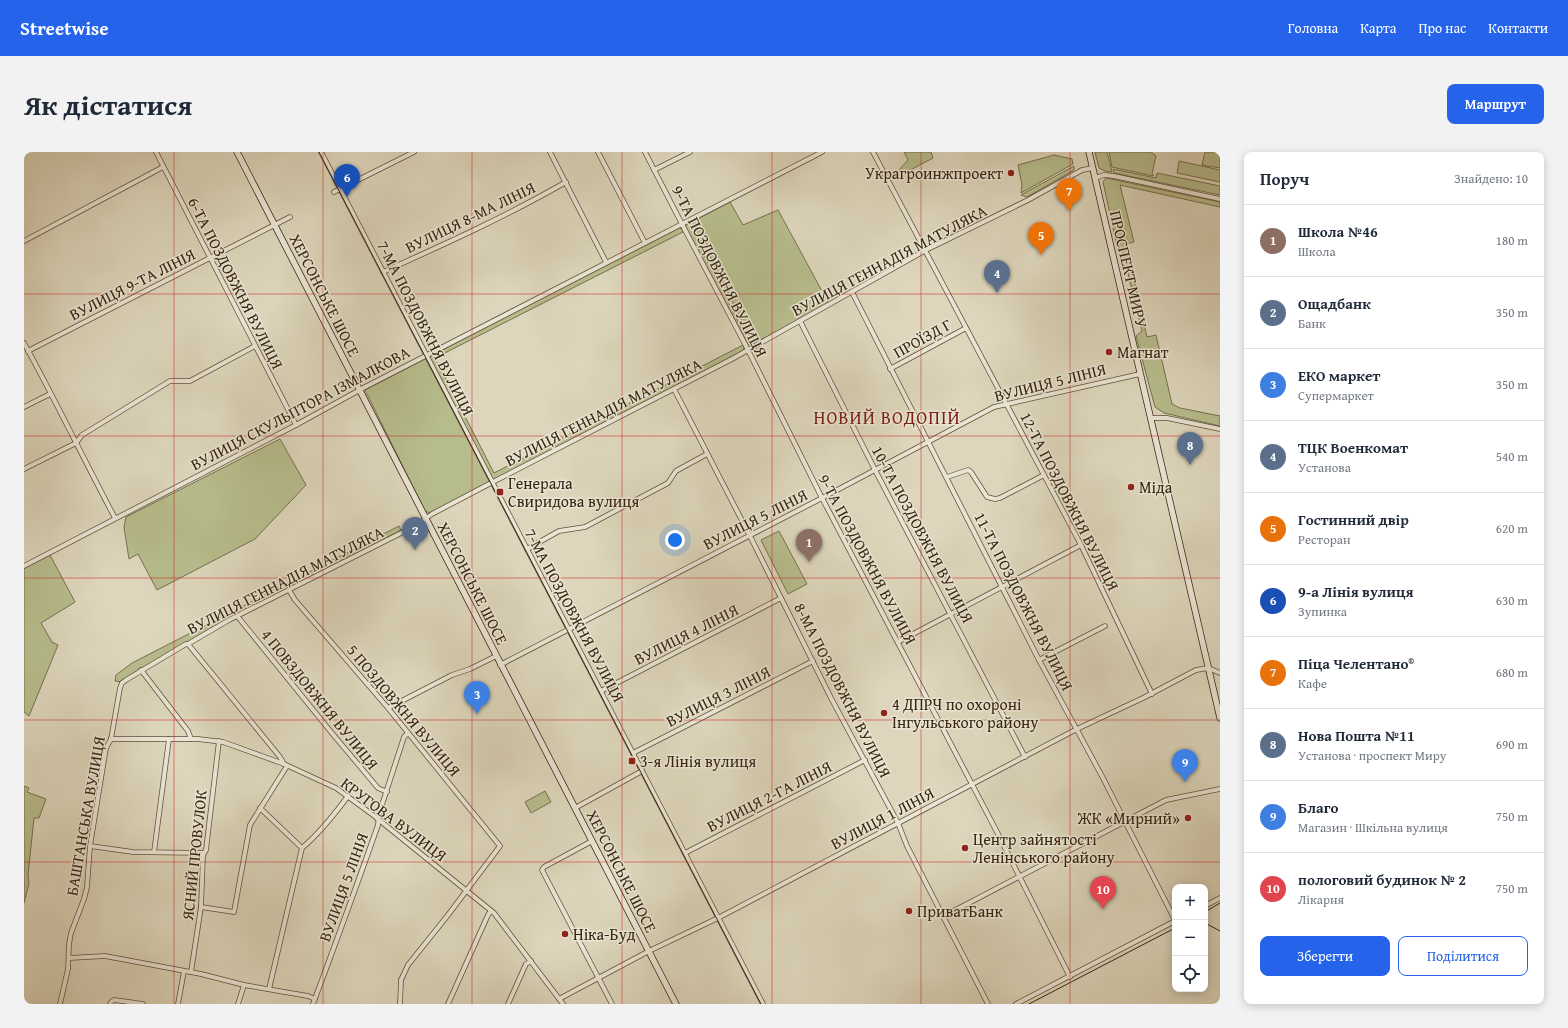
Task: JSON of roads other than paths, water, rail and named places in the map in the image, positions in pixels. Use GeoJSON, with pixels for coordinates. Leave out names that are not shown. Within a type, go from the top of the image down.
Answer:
{"type":"FeatureCollection","features":[{"type":"Feature","properties":{"kind":"main road","name":"ХЕРСОНСЬКЕ ШОСЕ"},"geometry":{"type":"LineString","coordinates":[[237,152],[676,1004]]}},
{"type":"Feature","properties":{"kind":"main road","name":"ПРОСПЕКТ МИРУ"},"geometry":{"type":"LineString","coordinates":[[1089,152],[1220,718]]}},
{"type":"Feature","properties":{"kind":"street","name":"6-ТА ПОЗДОВЖНЯ ВУЛИЦЯ"},"geometry":{"type":"LineString","coordinates":[[156,152],[296,424]]}},
{"type":"Feature","properties":{"kind":"street","name":"7-МА ПОЗДОВЖНЯ ВУЛИЦЯ"},"geometry":{"type":"LineString","coordinates":[[321,152],[763,1004]]}},
{"type":"Feature","properties":{"kind":"street"},"geometry":{"type":"LineString","coordinates":[[334,192],[414,152]]}},
{"type":"Feature","properties":{"kind":"street"},"geometry":{"type":"LineString","coordinates":[[550,152],[606,262]]}},
{"type":"Feature","properties":{"kind":"street"},"geometry":{"type":"LineString","coordinates":[[598,152],[645,243]]}},
{"type":"Feature","properties":{"kind":"street","name":"9-ТА ПОЗДОВЖНЯ ВУЛИЦЯ"},"geometry":{"type":"LineString","coordinates":[[645,152],[1070,977]]}},
{"type":"Feature","properties":{"kind":"street"},"geometry":{"type":"LineString","coordinates":[[654,170],[690,152]]}},
{"type":"Feature","properties":{"kind":"street","name":"ВУЛИЦЯ СКУЛЬПТОРА ІЗМАЛКОВА"},"geometry":{"type":"LineString","coordinates":[[24,566],[606,262],[822,152]]}},
{"type":"Feature","properties":{"kind":"street","name":"12-ТА ПОЗДОВЖНЯ ВУЛИЦЯ"},"geometry":{"type":"LineString","coordinates":[[873,152],[926,250],[1005,404],[1081,545],[1152,694]]}},
{"type":"Feature","properties":{"kind":"street"},"geometry":{"type":"LineString","coordinates":[[24,241],[163,167]]}},
{"type":"Feature","properties":{"kind":"street","name":"ВУЛИЦЯ ГЕННАДІЯ МАТУЛЯКА"},"geometry":{"type":"LineString","coordinates":[[126,680],[229,620],[238,617],[417,525],[426,518],[492,482],[748,350],[926,250],[1021,203],[1082,170],[1093,168]]}},
{"type":"Feature","properties":{"kind":"street"},"geometry":{"type":"LineString","coordinates":[[1095,178],[1104,175],[1114,176],[1220,199]]}},
{"type":"Feature","properties":{"kind":"street","name":"ВУЛИЦЯ 8-МА ЛІНІЯ"},"geometry":{"type":"LineString","coordinates":[[383,272],[469,233],[566,182]]}},
{"type":"Feature","properties":{"kind":"street","name":"ВУЛИЦЯ 9-ТА ЛІНІЯ"},"geometry":{"type":"LineString","coordinates":[[28,351],[290,216]]}},
{"type":"Feature","properties":{"kind":"street","name":"11-ТА ПОЗДОВЖНЯ ВУЛИЦЯ"},"geometry":{"type":"LineString","coordinates":[[852,292],[890,369],[1174,920]]}},
{"type":"Feature","properties":{"kind":"street","name":"10-ТА ПОЗДОВЖНЯ ВУЛИЦЯ"},"geometry":{"type":"LineString","coordinates":[[800,322],[1025,757]]}},
{"type":"Feature","properties":{"kind":"street","name":"ПРОЇЗД Г"},"geometry":{"type":"LineString","coordinates":[[890,369],[966,328]]}},
{"type":"Feature","properties":{"kind":"street"},"geometry":{"type":"LineString","coordinates":[[24,343],[115,518]]}},
{"type":"Feature","properties":{"kind":"street"},"geometry":{"type":"LineString","coordinates":[[24,469],[76,443],[82,435],[170,381],[190,381],[255,346]]}},
{"type":"Feature","properties":{"kind":"street","name":"ВУЛИЦЯ 5 ЛІНІЯ"},"geometry":{"type":"LineString","coordinates":[[500,665],[876,470],[994,407],[1140,374]]}},
{"type":"Feature","properties":{"kind":"street","name":"8-МА ПОЗДОВЖНЯ ВУЛИЦЯ"},"geometry":{"type":"LineString","coordinates":[[674,389],[813,661],[898,823],[907,846],[988,1004]]}},
{"type":"Feature","properties":{"kind":"street"},"geometry":{"type":"LineString","coordinates":[[24,407],[50,394]]}},
{"type":"Feature","properties":{"kind":"street"},"geometry":{"type":"LineString","coordinates":[[1151,418],[1167,418],[1220,429]]}},
{"type":"Feature","properties":{"kind":"street"},"geometry":{"type":"LineString","coordinates":[[527,549],[559,531],[583,528],[599,520],[668,483],[676,471],[707,454]]}},
{"type":"Feature","properties":{"kind":"street"},"geometry":{"type":"LineString","coordinates":[[947,477],[968,470],[971,472],[987,497],[995,499],[1000,498],[1044,475]]}},
{"type":"Feature","properties":{"kind":"street"},"geometry":{"type":"LineString","coordinates":[[898,642],[1081,545]]}},
{"type":"Feature","properties":{"kind":"street","name":"5 ПОЗДОВЖНЯ ВУЛИЦЯ"},"geometry":{"type":"LineString","coordinates":[[289,590],[295,600],[388,708],[500,846],[466,890]]}},
{"type":"Feature","properties":{"kind":"street","name":"ВУЛИЦЯ 4 ЛІНІЯ"},"geometry":{"type":"LineString","coordinates":[[601,691],[782,598]]}},
{"type":"Feature","properties":{"kind":"street","name":"4 ПОВЗДОВЖНЯ ВУЛИЦЯ"},"geometry":{"type":"LineString","coordinates":[[238,617],[378,788],[387,792]]}},
{"type":"Feature","properties":{"kind":"street"},"geometry":{"type":"LineString","coordinates":[[1040,660],[1105,626]]}},
{"type":"Feature","properties":{"kind":"street"},"geometry":{"type":"LineString","coordinates":[[188,644],[285,765],[250,825],[234,912],[201,907]]}},
{"type":"Feature","properties":{"kind":"street"},"geometry":{"type":"LineString","coordinates":[[388,708],[452,675],[470,669],[496,656]]}},
{"type":"Feature","properties":{"kind":"street","name":"ВУЛИЦЯ 3 ЛІНІЯ"},"geometry":{"type":"LineString","coordinates":[[633,753],[813,661]]}},
{"type":"Feature","properties":{"kind":"street"},"geometry":{"type":"LineString","coordinates":[[1208,668],[1220,673]]}},
{"type":"Feature","properties":{"kind":"street","name":"ВУЛИЦЯ 1 ЛІНІЯ"},"geometry":{"type":"LineString","coordinates":[[559,999],[649,951],[718,918],[1077,729],[1152,694],[1196,670],[1208,668]]}},
{"type":"Feature","properties":{"kind":"street"},"geometry":{"type":"LineString","coordinates":[[141,670],[188,731],[191,739]]}},
{"type":"Feature","properties":{"kind":"street","name":"БАШТАНСЬКА ВУЛИЦЯ"},"geometry":{"type":"LineString","coordinates":[[60,1004],[69,958],[71,933],[87,887],[90,846],[106,748],[111,739],[120,688],[122,683],[126,680]]}},
{"type":"Feature","properties":{"kind":"street","name":"ВУЛИЦЯ 5 ЛІНІЯ"},"geometry":{"type":"LineString","coordinates":[[313,1004],[359,880],[404,736],[408,733]]}},
{"type":"Feature","properties":{"kind":"street","name":"КРУГОВА ВУЛИЦЯ"},"geometry":{"type":"LineString","coordinates":[[111,739],[191,739],[219,741],[246,749],[336,788],[379,820],[491,911],[500,920],[563,1004]]}},
{"type":"Feature","properties":{"kind":"street"},"geometry":{"type":"LineString","coordinates":[[154,852],[169,739]]}},
{"type":"Feature","properties":{"kind":"street","name":"ЯСНИЙ ПРОВУЛОК"},"geometry":{"type":"LineString","coordinates":[[191,972],[201,907],[202,855],[206,850],[219,741]]}},
{"type":"Feature","properties":{"kind":"street","name":"ВУЛИЦЯ 2-ГА ЛІНІЯ"},"geometry":{"type":"LineString","coordinates":[[685,853],[865,760]]}},
{"type":"Feature","properties":{"kind":"street"},"geometry":{"type":"LineString","coordinates":[[575,808],[642,771]]}},
{"type":"Feature","properties":{"kind":"street"},"geometry":{"type":"LineString","coordinates":[[944,916],[1020,878],[1166,800],[1220,789]]}},
{"type":"Feature","properties":{"kind":"street"},"geometry":{"type":"LineString","coordinates":[[270,989],[302,848],[314,838],[348,796]]}},
{"type":"Feature","properties":{"kind":"street"},"geometry":{"type":"LineString","coordinates":[[260,808],[302,848]]}},
{"type":"Feature","properties":{"kind":"street"},"geometry":{"type":"LineString","coordinates":[[592,842],[544,867],[542,870],[612,1004]]}},
{"type":"Feature","properties":{"kind":"street"},"geometry":{"type":"LineString","coordinates":[[90,846],[133,852],[204,853]]}},
{"type":"Feature","properties":{"kind":"street"},"geometry":{"type":"LineString","coordinates":[[400,1004],[401,980],[408,965],[466,890]]}},
{"type":"Feature","properties":{"kind":"street"},"geometry":{"type":"LineString","coordinates":[[1208,904],[1220,898]]}},
{"type":"Feature","properties":{"kind":"street"},"geometry":{"type":"LineString","coordinates":[[448,1004],[491,911]]}},
{"type":"Feature","properties":{"kind":"street"},"geometry":{"type":"LineString","coordinates":[[1016,1004],[1172,923]]}},
{"type":"Feature","properties":{"kind":"street"},"geometry":{"type":"LineString","coordinates":[[69,958],[105,956],[191,972],[244,985],[308,996],[315,999]]}},
{"type":"Feature","properties":{"kind":"street"},"geometry":{"type":"LineString","coordinates":[[508,1004],[526,964],[531,961]]}},
{"type":"Feature","properties":{"kind":"street"},"geometry":{"type":"LineString","coordinates":[[178,1004],[184,971]]}},
{"type":"Feature","properties":{"kind":"street"},"geometry":{"type":"LineString","coordinates":[[238,1004],[244,985]]}},
{"type":"Feature","properties":{"kind":"street"},"geometry":{"type":"LineString","coordinates":[[110,1004],[112,1000],[114,1000],[143,1004]]}},
{"type":"Feature","properties":{"kind":"tram line"},"geometry":{"type":"LineString","coordinates":[[319,152],[761,1004]]}},
{"type":"Feature","properties":{"kind":"tram line"},"geometry":{"type":"LineString","coordinates":[[1208,910],[1220,903]]}},
{"type":"Feature","properties":{"kind":"tram line"},"geometry":{"type":"LineString","coordinates":[[1208,925],[1220,931]]}},
{"type":"Feature","properties":{"kind":"tram line"},"geometry":{"type":"LineString","coordinates":[[1029,1004],[1172,930]]}},
{"type":"Feature","properties":{"kind":"place","name":"Украгроинжпроект"},"geometry":{"type":"Point","coordinates":[1011,173]}},
{"type":"Feature","properties":{"kind":"place","name":"9-а Лінія вулиця"},"geometry":{"type":"Point","coordinates":[347,197]}},
{"type":"Feature","properties":{"kind":"place","name":"Піца Челентано®"},"geometry":{"type":"Point","coordinates":[1069,211]}},
{"type":"Feature","properties":{"kind":"place","name":"Гостинний двір"},"geometry":{"type":"Point","coordinates":[1041,255]}},
{"type":"Feature","properties":{"kind":"place","name":"ТЦК Военкомат"},"geometry":{"type":"Point","coordinates":[997,293]}},
{"type":"Feature","properties":{"kind":"place","name":"Магнат"},"geometry":{"type":"Point","coordinates":[1109,352]}},
{"type":"Feature","properties":{"kind":"place","name":"Нова Пошта №11"},"geometry":{"type":"Point","coordinates":[1190,465]}},
{"type":"Feature","properties":{"kind":"place","name":"Міда"},"geometry":{"type":"Point","coordinates":[1131,487]}},
{"type":"Feature","properties":{"kind":"place","name":"Генерала Свиридова вулиця"},"geometry":{"type":"Point","coordinates":[500,492]}},
{"type":"Feature","properties":{"kind":"place","name":"Ощадбанк"},"geometry":{"type":"Point","coordinates":[415,550]}},
{"type":"Feature","properties":{"kind":"place","name":"Школа №46"},"geometry":{"type":"Point","coordinates":[809,562]}},
{"type":"Feature","properties":{"kind":"place","name":"4 ДПРЧ по охороні Інгульського району"},"geometry":{"type":"Point","coordinates":[884,713]}},
{"type":"Feature","properties":{"kind":"place","name":"ЕКО маркет"},"geometry":{"type":"Point","coordinates":[477,714]}},
{"type":"Feature","properties":{"kind":"place","name":"3-я Лінія вулиця"},"geometry":{"type":"Point","coordinates":[632,761]}},
{"type":"Feature","properties":{"kind":"place","name":"Благо"},"geometry":{"type":"Point","coordinates":[1185,782]}},
{"type":"Feature","properties":{"kind":"place","name":"ЖК «Мирний»"},"geometry":{"type":"Point","coordinates":[1188,818]}},
{"type":"Feature","properties":{"kind":"place","name":"Центр зайнятості Ленінського району"},"geometry":{"type":"Point","coordinates":[965,848]}},
{"type":"Feature","properties":{"kind":"place","name":"пологовий будинок № 2"},"geometry":{"type":"Point","coordinates":[1103,909]}},
{"type":"Feature","properties":{"kind":"place","name":"ПриватБанк"},"geometry":{"type":"Point","coordinates":[909,911]}},
{"type":"Feature","properties":{"kind":"place","name":"Ніка-Буд"},"geometry":{"type":"Point","coordinates":[565,934]}},
{"type":"Feature","properties":{"kind":"district","name":"НОВИЙ ВОДОПІЙ"},"geometry":{"type":"Point","coordinates":[887,417]}}]}
